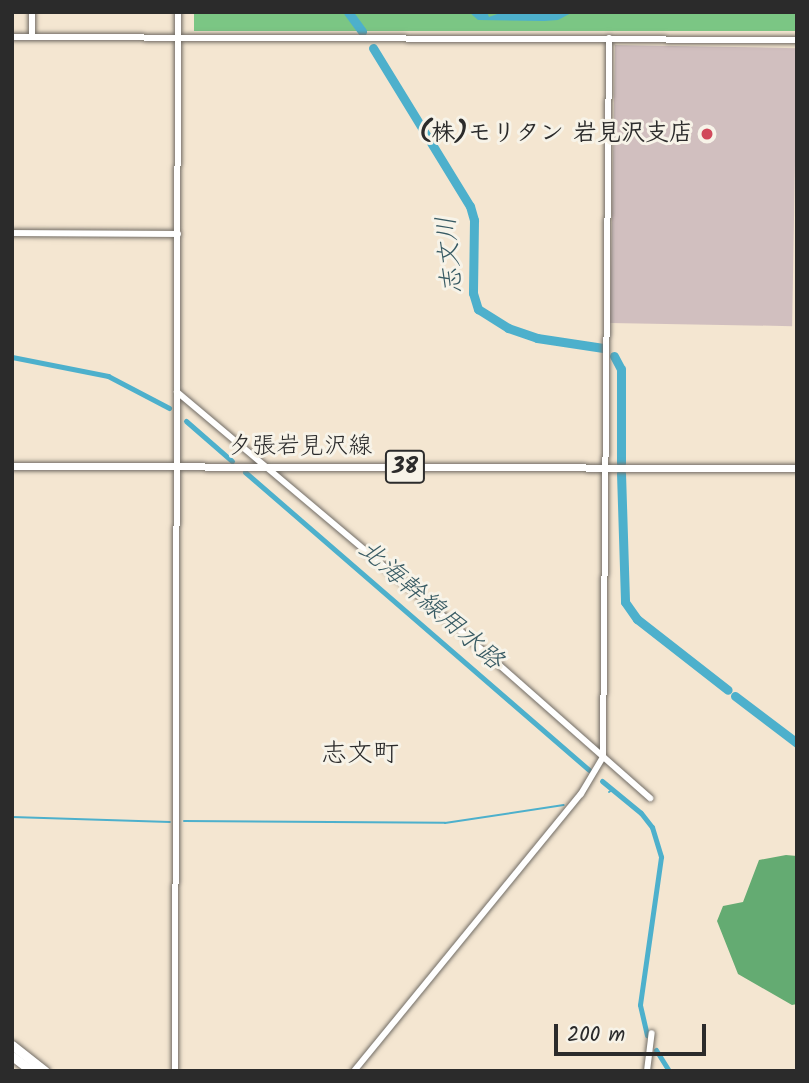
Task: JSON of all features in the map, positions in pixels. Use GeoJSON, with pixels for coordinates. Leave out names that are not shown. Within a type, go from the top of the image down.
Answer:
{"type":"FeatureCollection","features":[{"type":"Feature","properties":{"kind":"highway"},"geometry":{"type":"LineString","coordinates":[[12,1045],[45,1071]]}},
{"type":"Feature","properties":{"kind":"highway"},"geometry":{"type":"LineString","coordinates":[[12,1056],[32,1071]]}},
{"type":"Feature","properties":{"kind":"main road","name":"夕張岩見沢線"},"geometry":{"type":"LineString","coordinates":[[12,466],[797,468]]}},
{"type":"Feature","properties":{"kind":"street"},"geometry":{"type":"LineString","coordinates":[[32,12],[32,37]]}},
{"type":"Feature","properties":{"kind":"street"},"geometry":{"type":"LineString","coordinates":[[176,1071],[178,12]]}},
{"type":"Feature","properties":{"kind":"street"},"geometry":{"type":"LineString","coordinates":[[12,37],[797,40]]}},
{"type":"Feature","properties":{"kind":"street"},"geometry":{"type":"LineString","coordinates":[[354,1071],[581,794],[603,757],[609,38]]}},
{"type":"Feature","properties":{"kind":"street"},"geometry":{"type":"LineString","coordinates":[[12,233],[178,234]]}},
{"type":"Feature","properties":{"kind":"street"},"geometry":{"type":"LineString","coordinates":[[177,392],[650,798]]}},
{"type":"Feature","properties":{"kind":"street"},"geometry":{"type":"LineString","coordinates":[[647,1071],[652,1032]]}},
{"type":"Feature","properties":{"kind":"shaded area"},"geometry":{"type":"Polygon","coordinates":[[[615,45],[797,48],[792,326],[610,323],[615,45]]]}},
{"type":"Feature","properties":{"kind":"green space"},"geometry":{"type":"Polygon","coordinates":[[[194,12],[797,12],[797,31],[194,31],[194,12]]]}},
{"type":"Feature","properties":{"kind":"green space"},"geometry":{"type":"Polygon","coordinates":[[[786,855],[797,856],[797,1004],[792,1005],[738,974],[717,921],[723,906],[743,902],[759,860],[786,855]]]}},
{"type":"Feature","properties":{"kind":"water"},"geometry":{"type":"Polygon","coordinates":[[[469,12],[487,12],[489,17],[503,12],[573,12],[558,20],[544,21],[478,20],[469,12]]]}},
{"type":"Feature","properties":{"kind":"waterway","name":"志文川"},"geometry":{"type":"LineString","coordinates":[[348,12],[362,31]]}},
{"type":"Feature","properties":{"kind":"waterway","name":"志文川"},"geometry":{"type":"LineString","coordinates":[[351,12],[353,16]]}},
{"type":"Feature","properties":{"kind":"waterway","name":"志文川"},"geometry":{"type":"LineString","coordinates":[[373,48],[470,206],[474,220],[473,293],[478,309],[508,328],[537,338],[603,348]]}},
{"type":"Feature","properties":{"kind":"waterway","name":"志文川"},"geometry":{"type":"LineString","coordinates":[[614,356],[621,369],[621,463]]}},
{"type":"Feature","properties":{"kind":"waterway","name":"北海幹線用水路"},"geometry":{"type":"LineString","coordinates":[[12,357],[108,376],[169,408]]}},
{"type":"Feature","properties":{"kind":"waterway","name":"北海幹線用水路"},"geometry":{"type":"LineString","coordinates":[[186,421],[232,461]]}},
{"type":"Feature","properties":{"kind":"waterway","name":"北海幹線用水路"},"geometry":{"type":"LineString","coordinates":[[245,472],[589,770]]}},
{"type":"Feature","properties":{"kind":"waterway","name":"志文川"},"geometry":{"type":"LineString","coordinates":[[621,473],[625,602],[637,619],[728,690]]}},
{"type":"Feature","properties":{"kind":"waterway","name":"志文川"},"geometry":{"type":"LineString","coordinates":[[735,696],[797,743]]}},
{"type":"Feature","properties":{"kind":"waterway","name":"北海幹線用水路"},"geometry":{"type":"LineString","coordinates":[[602,781],[641,813],[652,827],[661,857],[640,1005],[647,1035]]}},
{"type":"Feature","properties":{"kind":"waterway"},"geometry":{"type":"LineString","coordinates":[[184,821],[445,823],[564,805]]}},
{"type":"Feature","properties":{"kind":"waterway"},"geometry":{"type":"LineString","coordinates":[[12,817],[170,822]]}},
{"type":"Feature","properties":{"kind":"waterway","name":"北海幹線用水路"},"geometry":{"type":"LineString","coordinates":[[656,1050],[669,1071]]}},
{"type":"Feature","properties":{"kind":"place","name":"(株)モリタン 岩見沢支店"},"geometry":{"type":"Point","coordinates":[707,134]}},
{"type":"Feature","properties":{"kind":"district","name":"志文町"},"geometry":{"type":"Point","coordinates":[360,755]}}]}
